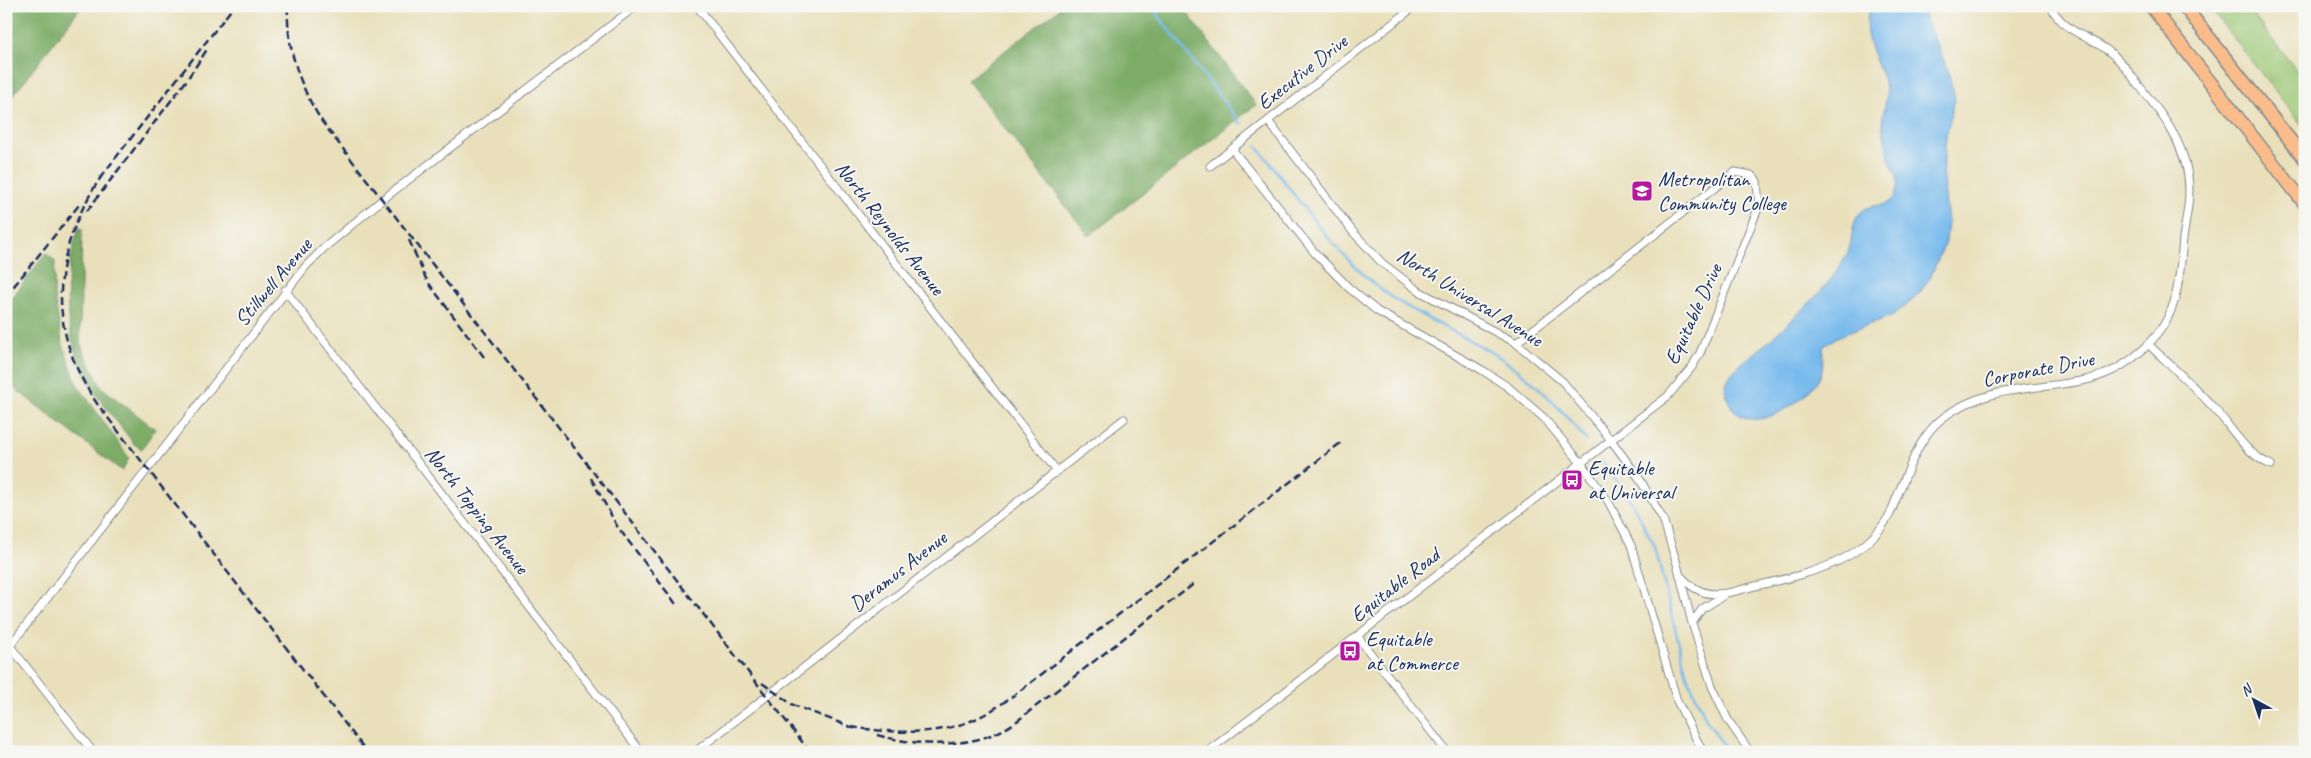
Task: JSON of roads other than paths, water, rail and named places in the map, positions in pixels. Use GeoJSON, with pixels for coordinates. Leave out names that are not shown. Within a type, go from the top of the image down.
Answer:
{"type":"FeatureCollection","features":[{"type":"Feature","properties":{"kind":"highway"},"geometry":{"type":"LineString","coordinates":[[2151,6],[2305,204]]}},
{"type":"Feature","properties":{"kind":"highway"},"geometry":{"type":"LineString","coordinates":[[2184,6],[2305,159]]}},
{"type":"Feature","properties":{"kind":"street","name":"Stillwell Avenue"},"geometry":{"type":"LineString","coordinates":[[8,648],[286,290],[325,247],[382,200],[636,6]]}},
{"type":"Feature","properties":{"kind":"street","name":"North Reynolds Avenue"},"geometry":{"type":"LineString","coordinates":[[697,6],[1056,470]]}},
{"type":"Feature","properties":{"kind":"street","name":"Executive Drive"},"geometry":{"type":"LineString","coordinates":[[1210,166],[1415,6]]}},
{"type":"Feature","properties":{"kind":"street","name":"Corporate Drive"},"geometry":{"type":"LineString","coordinates":[[1680,575],[1692,588],[1699,592],[1706,594],[1730,592],[1804,574],[1846,557],[1864,545],[1882,526],[1890,514],[1917,450],[1927,433],[1937,422],[1966,402],[1989,394],[2090,379],[2115,370],[2148,344],[2162,324],[2173,304],[2175,296],[2189,192],[2188,166],[2171,126],[2119,60],[2107,50],[2066,27],[2050,6]]}},
{"type":"Feature","properties":{"kind":"street","name":"North Universal Avenue"},"geometry":{"type":"LineString","coordinates":[[1268,121],[1353,232],[1382,263],[1419,291],[1516,343],[1563,382],[1612,440],[1654,501],[1670,538],[1705,666],[1728,720],[1750,752]]}},
{"type":"Feature","properties":{"kind":"street"},"geometry":{"type":"LineString","coordinates":[[1232,149],[1314,252],[1348,288],[1377,311],[1482,370],[1508,387],[1544,418],[1581,463],[1608,501],[1631,545],[1677,701],[1688,726],[1703,752]]}},
{"type":"Feature","properties":{"kind":"street","name":"Equitable Drive"},"geometry":{"type":"LineString","coordinates":[[1516,343],[1735,172],[1751,175],[1757,181],[1760,196],[1759,206],[1700,353],[1692,367],[1668,396],[1581,463]]}},
{"type":"Feature","properties":{"kind":"street","name":"North Topping Avenue"},"geometry":{"type":"LineString","coordinates":[[286,290],[641,752]]}},
{"type":"Feature","properties":{"kind":"street"},"geometry":{"type":"LineString","coordinates":[[2148,344],[2213,407],[2249,452],[2271,466]]}},
{"type":"Feature","properties":{"kind":"street","name":"Deramus Avenue"},"geometry":{"type":"LineString","coordinates":[[695,752],[1124,419]]}},
{"type":"Feature","properties":{"kind":"street","name":"Equitable Road"},"geometry":{"type":"LineString","coordinates":[[1207,752],[1581,463]]}},
{"type":"Feature","properties":{"kind":"street","name":"Corporate Drive"},"geometry":{"type":"LineString","coordinates":[[1692,623],[1708,604],[1730,592]]}},
{"type":"Feature","properties":{"kind":"street"},"geometry":{"type":"LineString","coordinates":[[1357,636],[1447,752]]}},
{"type":"Feature","properties":{"kind":"street"},"geometry":{"type":"LineString","coordinates":[[8,648],[93,752]]}},
{"type":"Feature","properties":{"kind":"water"},"geometry":{"type":"Polygon","coordinates":[[[1872,6],[1920,6],[1948,70],[1955,99],[1946,136],[1944,159],[1943,181],[1948,221],[1946,240],[1931,276],[1919,294],[1906,306],[1891,316],[1837,337],[1824,346],[1820,376],[1814,386],[1804,396],[1779,413],[1765,418],[1752,419],[1740,415],[1731,406],[1726,397],[1725,389],[1731,375],[1819,293],[1832,278],[1850,248],[1857,217],[1865,209],[1891,201],[1897,188],[1898,180],[1891,164],[1882,125],[1886,89],[1871,48],[1866,27],[1872,6]]]}},
{"type":"Feature","properties":{"kind":"waterway"},"geometry":{"type":"LineString","coordinates":[[1151,6],[1241,124]]}},
{"type":"Feature","properties":{"kind":"waterway"},"geometry":{"type":"LineString","coordinates":[[1257,146],[1327,236],[1357,269],[1390,296],[1423,316],[1475,343],[1519,371],[1550,398],[1586,440]]}},
{"type":"Feature","properties":{"kind":"waterway"},"geometry":{"type":"LineString","coordinates":[[1602,461],[1632,503],[1655,547],[1687,676],[1706,719],[1728,752]]}},
{"type":"Feature","properties":{"kind":"railway"},"geometry":{"type":"LineString","coordinates":[[100,178],[234,6]]}},
{"type":"Feature","properties":{"kind":"railway"},"geometry":{"type":"LineString","coordinates":[[288,6],[289,37],[296,67],[301,82],[323,123],[810,752]]}},
{"type":"Feature","properties":{"kind":"railway"},"geometry":{"type":"LineString","coordinates":[[87,211],[186,81],[208,48]]}},
{"type":"Feature","properties":{"kind":"railway"},"geometry":{"type":"LineString","coordinates":[[103,174],[86,202],[73,231],[65,259],[61,288],[62,317],[69,347],[81,376],[98,405],[367,752]]}},
{"type":"Feature","properties":{"kind":"railway"},"geometry":{"type":"LineString","coordinates":[[6,296],[79,205]]}},
{"type":"Feature","properties":{"kind":"railway"},"geometry":{"type":"LineString","coordinates":[[409,240],[427,281],[484,357]]}},
{"type":"Feature","properties":{"kind":"railway"},"geometry":{"type":"LineString","coordinates":[[851,727],[897,732],[944,729],[973,720],[1002,704],[1343,441]]}},
{"type":"Feature","properties":{"kind":"railway"},"geometry":{"type":"LineString","coordinates":[[591,478],[617,526],[676,604]]}},
{"type":"Feature","properties":{"kind":"railway"},"geometry":{"type":"LineString","coordinates":[[877,735],[912,742],[949,743],[985,737],[1002,730],[1017,721],[1195,583]]}},
{"type":"Feature","properties":{"kind":"railway"},"geometry":{"type":"LineString","coordinates":[[762,683],[793,705],[856,729]]}},
{"type":"Feature","properties":{"kind":"place","name":"Metropolitan Community College"},"geometry":{"type":"Point","coordinates":[1642,191]}},
{"type":"Feature","properties":{"kind":"place","name":"Equitable at Universal"},"geometry":{"type":"Point","coordinates":[1572,480]}},
{"type":"Feature","properties":{"kind":"place","name":"Equitable at Commerce"},"geometry":{"type":"Point","coordinates":[1350,651]}}]}
